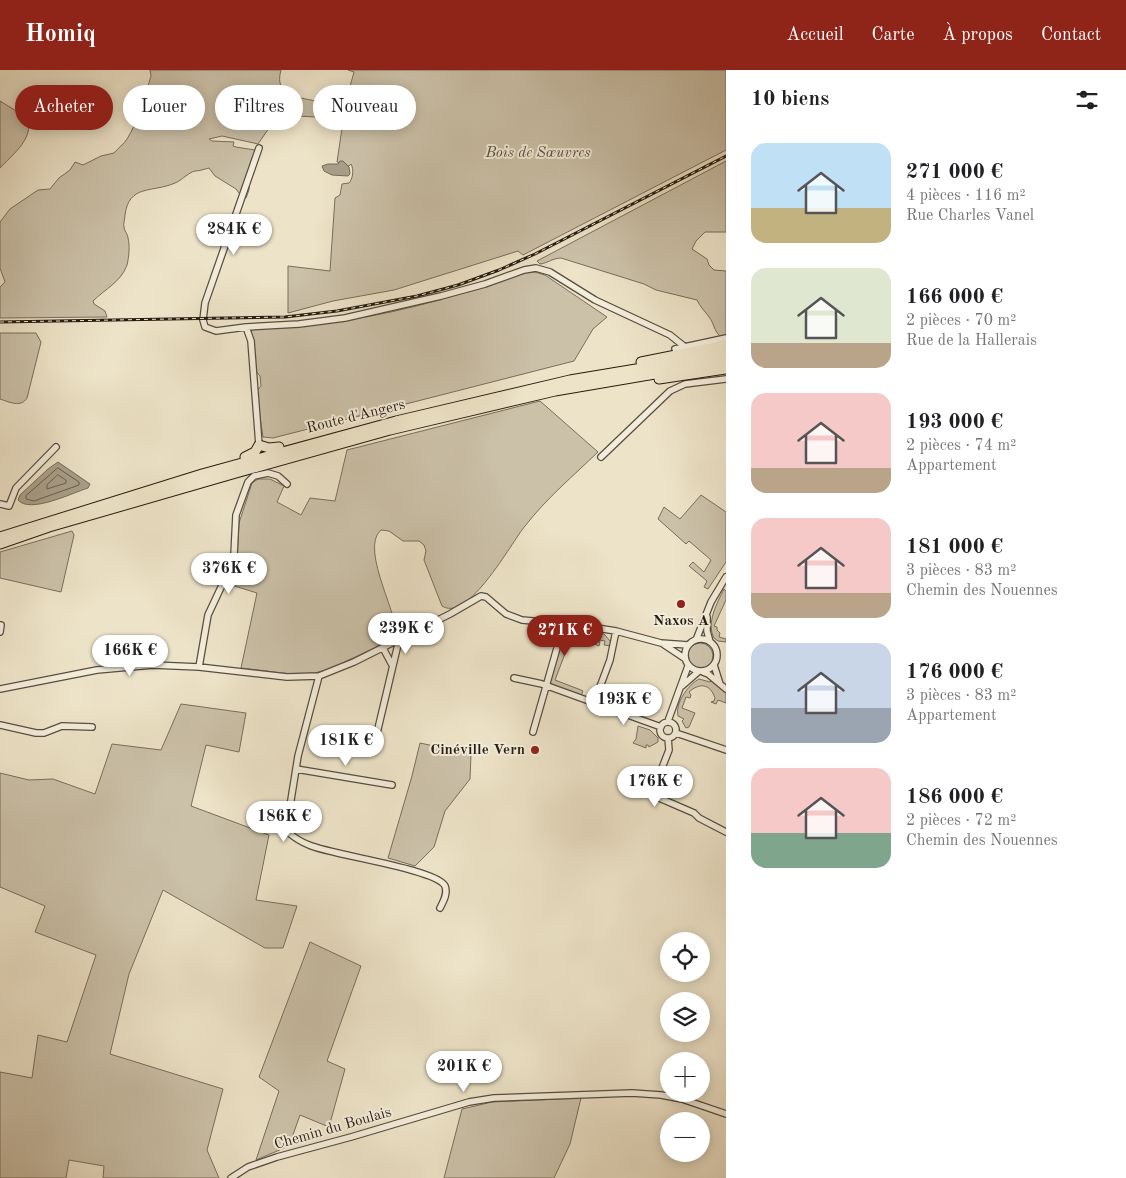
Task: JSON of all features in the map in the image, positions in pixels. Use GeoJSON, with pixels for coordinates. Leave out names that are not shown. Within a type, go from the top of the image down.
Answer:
{"type":"FeatureCollection","features":[{"type":"Feature","properties":{"kind":"highway"},"geometry":{"type":"LineString","coordinates":[[570,380],[578,375],[726,345]]}},
{"type":"Feature","properties":{"kind":"highway","name":"Route d'Angers"},"geometry":{"type":"LineString","coordinates":[[0,537],[202,474],[302,445],[415,416],[570,380],[726,354]]}},
{"type":"Feature","properties":{"kind":"highway","name":"Route d'Angers"},"geometry":{"type":"LineString","coordinates":[[0,544],[236,472],[390,430],[539,394],[726,362]]}},
{"type":"Feature","properties":{"kind":"highway"},"geometry":{"type":"LineString","coordinates":[[619,380],[651,380],[726,370]]}},
{"type":"Feature","properties":{"kind":"highway"},"geometry":{"type":"LineString","coordinates":[[202,474],[208,468],[250,455],[255,452],[259,445],[274,448],[302,445]]}},
{"type":"Feature","properties":{"kind":"street"},"geometry":{"type":"LineString","coordinates":[[260,148],[205,303],[203,320],[206,328],[216,331],[345,318],[442,296],[485,284],[524,270],[536,268],[550,272],[595,300],[670,335],[685,346]]}},
{"type":"Feature","properties":{"kind":"street"},"geometry":{"type":"LineString","coordinates":[[246,327],[251,341],[259,445]]}},
{"type":"Feature","properties":{"kind":"street"},"geometry":{"type":"LineString","coordinates":[[675,349],[726,338]]}},
{"type":"Feature","properties":{"kind":"street"},"geometry":{"type":"LineString","coordinates":[[601,457],[670,391],[686,384],[726,379]]}},
{"type":"Feature","properties":{"kind":"street"},"geometry":{"type":"LineString","coordinates":[[0,504],[9,506],[16,488],[56,447]]}},
{"type":"Feature","properties":{"kind":"street"},"geometry":{"type":"LineString","coordinates":[[199,667],[208,615],[231,566],[234,555],[235,521],[248,482],[254,476],[263,473],[273,474],[287,484]]}},
{"type":"Feature","properties":{"kind":"street"},"geometry":{"type":"LineString","coordinates":[[696,640],[714,595],[726,578]]}},
{"type":"Feature","properties":{"kind":"street"},"geometry":{"type":"LineString","coordinates":[[0,688],[127,666],[199,667],[286,678],[319,676],[383,648],[450,614],[478,597],[485,596],[506,614],[522,620],[616,630],[661,643],[688,645],[701,639],[710,642]]}},
{"type":"Feature","properties":{"kind":"street"},"geometry":{"type":"LineString","coordinates":[[679,690],[701,672],[707,671],[716,660],[716,650],[710,642],[707,631],[707,613]]}},
{"type":"Feature","properties":{"kind":"street"},"geometry":{"type":"LineString","coordinates":[[533,732],[547,686],[562,623]]}},
{"type":"Feature","properties":{"kind":"street"},"geometry":{"type":"LineString","coordinates":[[0,632],[1,625]]}},
{"type":"Feature","properties":{"kind":"street"},"geometry":{"type":"LineString","coordinates":[[594,703],[610,660],[616,630]]}},
{"type":"Feature","properties":{"kind":"street"},"geometry":{"type":"LineString","coordinates":[[377,733],[399,640]]}},
{"type":"Feature","properties":{"kind":"street"},"geometry":{"type":"LineString","coordinates":[[661,643],[684,658],[688,666],[701,672],[726,689]]}},
{"type":"Feature","properties":{"kind":"street"},"geometry":{"type":"LineString","coordinates":[[684,658],[688,645]]}},
{"type":"Feature","properties":{"kind":"street"},"geometry":{"type":"LineString","coordinates":[[383,648],[392,665]]}},
{"type":"Feature","properties":{"kind":"street"},"geometry":{"type":"LineString","coordinates":[[714,664],[720,684]]}},
{"type":"Feature","properties":{"kind":"street"},"geometry":{"type":"LineString","coordinates":[[676,733],[673,737],[668,738],[660,733],[660,727],[668,721],[688,666]]}},
{"type":"Feature","properties":{"kind":"street"},"geometry":{"type":"LineString","coordinates":[[319,676],[298,756],[287,825],[289,834],[310,846],[415,871],[440,881],[444,884],[446,894],[440,908]]}},
{"type":"Feature","properties":{"kind":"street"},"geometry":{"type":"LineString","coordinates":[[514,678],[547,686],[660,727]]}},
{"type":"Feature","properties":{"kind":"street"},"geometry":{"type":"LineString","coordinates":[[668,721],[675,725],[676,733]]}},
{"type":"Feature","properties":{"kind":"street"},"geometry":{"type":"LineString","coordinates":[[0,725],[36,733],[44,733],[62,726],[92,727]]}},
{"type":"Feature","properties":{"kind":"street"},"geometry":{"type":"LineString","coordinates":[[676,733],[726,750]]}},
{"type":"Feature","properties":{"kind":"street"},"geometry":{"type":"LineString","coordinates":[[668,738],[669,750],[653,791],[657,798],[694,813],[699,818],[726,832]]}},
{"type":"Feature","properties":{"kind":"street"},"geometry":{"type":"LineString","coordinates":[[296,769],[392,785]]}},
{"type":"Feature","properties":{"kind":"street","name":"Chemin du Boulais"},"geometry":{"type":"LineString","coordinates":[[231,1178],[248,1167],[277,1157],[351,1138],[469,1102],[494,1098],[632,1093],[661,1095],[711,1108],[726,1114]]}},
{"type":"Feature","properties":{"kind":"green space"},"geometry":{"type":"Polygon","coordinates":[[[150,70],[281,70],[281,85],[215,85],[215,130],[268,130],[258,144],[222,136],[209,139],[212,141],[234,142],[233,146],[255,150],[256,153],[250,172],[249,190],[246,198],[242,197],[236,189],[215,176],[209,168],[193,172],[175,183],[143,191],[131,198],[127,205],[124,224],[129,244],[127,265],[117,281],[93,301],[94,304],[105,311],[107,317],[0,318],[0,287],[5,282],[0,268],[0,222],[10,209],[38,190],[50,189],[59,178],[70,170],[75,162],[83,165],[101,156],[114,153],[126,141],[132,130],[205,130],[205,85],[148,85],[151,76],[150,70]]]}},
{"type":"Feature","properties":{"kind":"green space","name":"Bois de Sœuvres"},"geometry":{"type":"Polygon","coordinates":[[[348,70],[726,70],[726,150],[523,255],[518,251],[394,290],[333,301],[288,313],[288,266],[330,271],[335,198],[340,195],[342,184],[349,183],[353,174],[351,164],[349,166],[337,162],[342,130],[416,130],[416,85],[350,85],[354,72],[348,70]]]}},
{"type":"Feature","properties":{"kind":"green space"},"geometry":{"type":"Polygon","coordinates":[[[303,98],[313,100],[313,117],[303,116],[303,98]]]}},
{"type":"Feature","properties":{"kind":"green space"},"geometry":{"type":"Polygon","coordinates":[[[0,101],[15,110],[15,130],[29,130],[15,153],[0,168],[0,101]]]}},
{"type":"Feature","properties":{"kind":"green space"},"geometry":{"type":"Polygon","coordinates":[[[726,161],[726,232],[705,232],[696,241],[692,249],[707,259],[709,265],[714,270],[726,271],[726,335],[720,336],[718,334],[711,319],[697,300],[656,290],[644,284],[561,258],[540,264],[537,261],[726,161]]]}},
{"type":"Feature","properties":{"kind":"green space"},"geometry":{"type":"Polygon","coordinates":[[[525,272],[545,275],[607,317],[593,329],[574,361],[273,438],[263,437],[256,392],[261,386],[260,376],[255,370],[251,329],[335,322],[392,312],[459,294],[525,272]]]}},
{"type":"Feature","properties":{"kind":"green space"},"geometry":{"type":"Polygon","coordinates":[[[0,333],[36,333],[41,342],[27,398],[22,403],[18,404],[0,399],[0,333]]]}},
{"type":"Feature","properties":{"kind":"green space"},"geometry":{"type":"Polygon","coordinates":[[[540,401],[598,452],[533,516],[476,593],[464,603],[452,608],[442,606],[424,560],[426,551],[424,545],[419,541],[403,541],[389,531],[381,530],[375,540],[375,553],[396,630],[395,638],[332,668],[315,673],[291,674],[241,668],[257,593],[228,584],[237,557],[239,523],[252,483],[258,479],[270,479],[284,486],[277,502],[301,515],[310,498],[335,501],[347,450],[540,401]]]}},
{"type":"Feature","properties":{"kind":"green space"},"geometry":{"type":"Polygon","coordinates":[[[701,495],[726,512],[726,562],[708,589],[704,587],[707,581],[689,566],[693,562],[704,572],[711,560],[689,541],[686,544],[658,519],[664,507],[680,519],[701,495]]]}},
{"type":"Feature","properties":{"kind":"green space"},"geometry":{"type":"Polygon","coordinates":[[[72,531],[74,535],[61,592],[0,578],[0,552],[72,531]]]}},
{"type":"Feature","properties":{"kind":"green space"},"geometry":{"type":"Polygon","coordinates":[[[724,589],[726,591],[726,600],[714,626],[717,627],[720,633],[719,637],[726,639],[726,642],[718,641],[714,638],[711,626],[713,613],[724,589]]]}},
{"type":"Feature","properties":{"kind":"green space"},"geometry":{"type":"Polygon","coordinates":[[[573,630],[604,634],[611,642],[611,646],[604,645],[605,641],[600,640],[599,646],[575,636],[572,644],[569,643],[555,680],[583,691],[581,696],[552,685],[550,682],[563,637],[573,630]]]}},
{"type":"Feature","properties":{"kind":"green space"},"geometry":{"type":"Polygon","coordinates":[[[700,643],[709,647],[713,656],[709,665],[700,669],[691,665],[687,656],[691,647],[700,643]]]}},
{"type":"Feature","properties":{"kind":"green space"},"geometry":{"type":"Polygon","coordinates":[[[699,679],[710,682],[712,680],[726,693],[726,703],[718,700],[716,704],[711,702],[715,698],[707,687],[700,686],[693,689],[689,692],[690,698],[686,697],[682,708],[695,713],[689,727],[686,728],[682,721],[684,719],[678,716],[678,706],[687,690],[699,679]]]}},
{"type":"Feature","properties":{"kind":"green space"},"geometry":{"type":"Polygon","coordinates":[[[181,704],[246,713],[239,752],[206,745],[191,806],[269,835],[256,900],[297,906],[283,948],[265,948],[163,890],[129,974],[110,1054],[223,1089],[207,1150],[219,1178],[103,1178],[104,1166],[69,1160],[66,1178],[0,1178],[0,1072],[32,1078],[38,1035],[67,1042],[96,955],[35,932],[45,906],[0,887],[0,773],[29,780],[53,779],[95,794],[112,744],[161,750],[181,704]]]}},
{"type":"Feature","properties":{"kind":"green space"},"geometry":{"type":"Polygon","coordinates":[[[638,726],[650,730],[658,738],[658,742],[649,747],[646,745],[646,748],[633,743],[636,739],[638,726]]]}},
{"type":"Feature","properties":{"kind":"green space"},"geometry":{"type":"Polygon","coordinates":[[[420,743],[471,754],[470,779],[445,811],[434,847],[415,866],[388,858],[420,743]]]}},
{"type":"Feature","properties":{"kind":"green space"},"geometry":{"type":"Polygon","coordinates":[[[310,942],[361,966],[327,1061],[345,1069],[329,1127],[300,1115],[289,1146],[256,1160],[279,1091],[259,1077],[310,942]]]}},
{"type":"Feature","properties":{"kind":"green space"},"geometry":{"type":"Polygon","coordinates":[[[581,1098],[570,1144],[554,1178],[444,1178],[462,1109],[492,1102],[581,1098]]]}},
{"type":"Feature","properties":{"kind":"water"},"geometry":{"type":"Polygon","coordinates":[[[340,161],[343,161],[349,167],[350,174],[348,176],[332,175],[324,171],[322,166],[338,164],[340,161]]]}},
{"type":"Feature","properties":{"kind":"water"},"geometry":{"type":"Polygon","coordinates":[[[58,462],[90,484],[88,488],[41,504],[24,504],[18,500],[20,495],[58,462]]]}},
{"type":"Feature","properties":{"kind":"railway"},"geometry":{"type":"LineString","coordinates":[[0,322],[285,317],[337,311],[417,296],[458,285],[535,254],[726,156]]}},
{"type":"Feature","properties":{"kind":"place","name":"Naxos A"},"geometry":{"type":"Point","coordinates":[681,604]}},
{"type":"Feature","properties":{"kind":"place","name":"Cinéville Vern"},"geometry":{"type":"Point","coordinates":[535,750]}}]}
